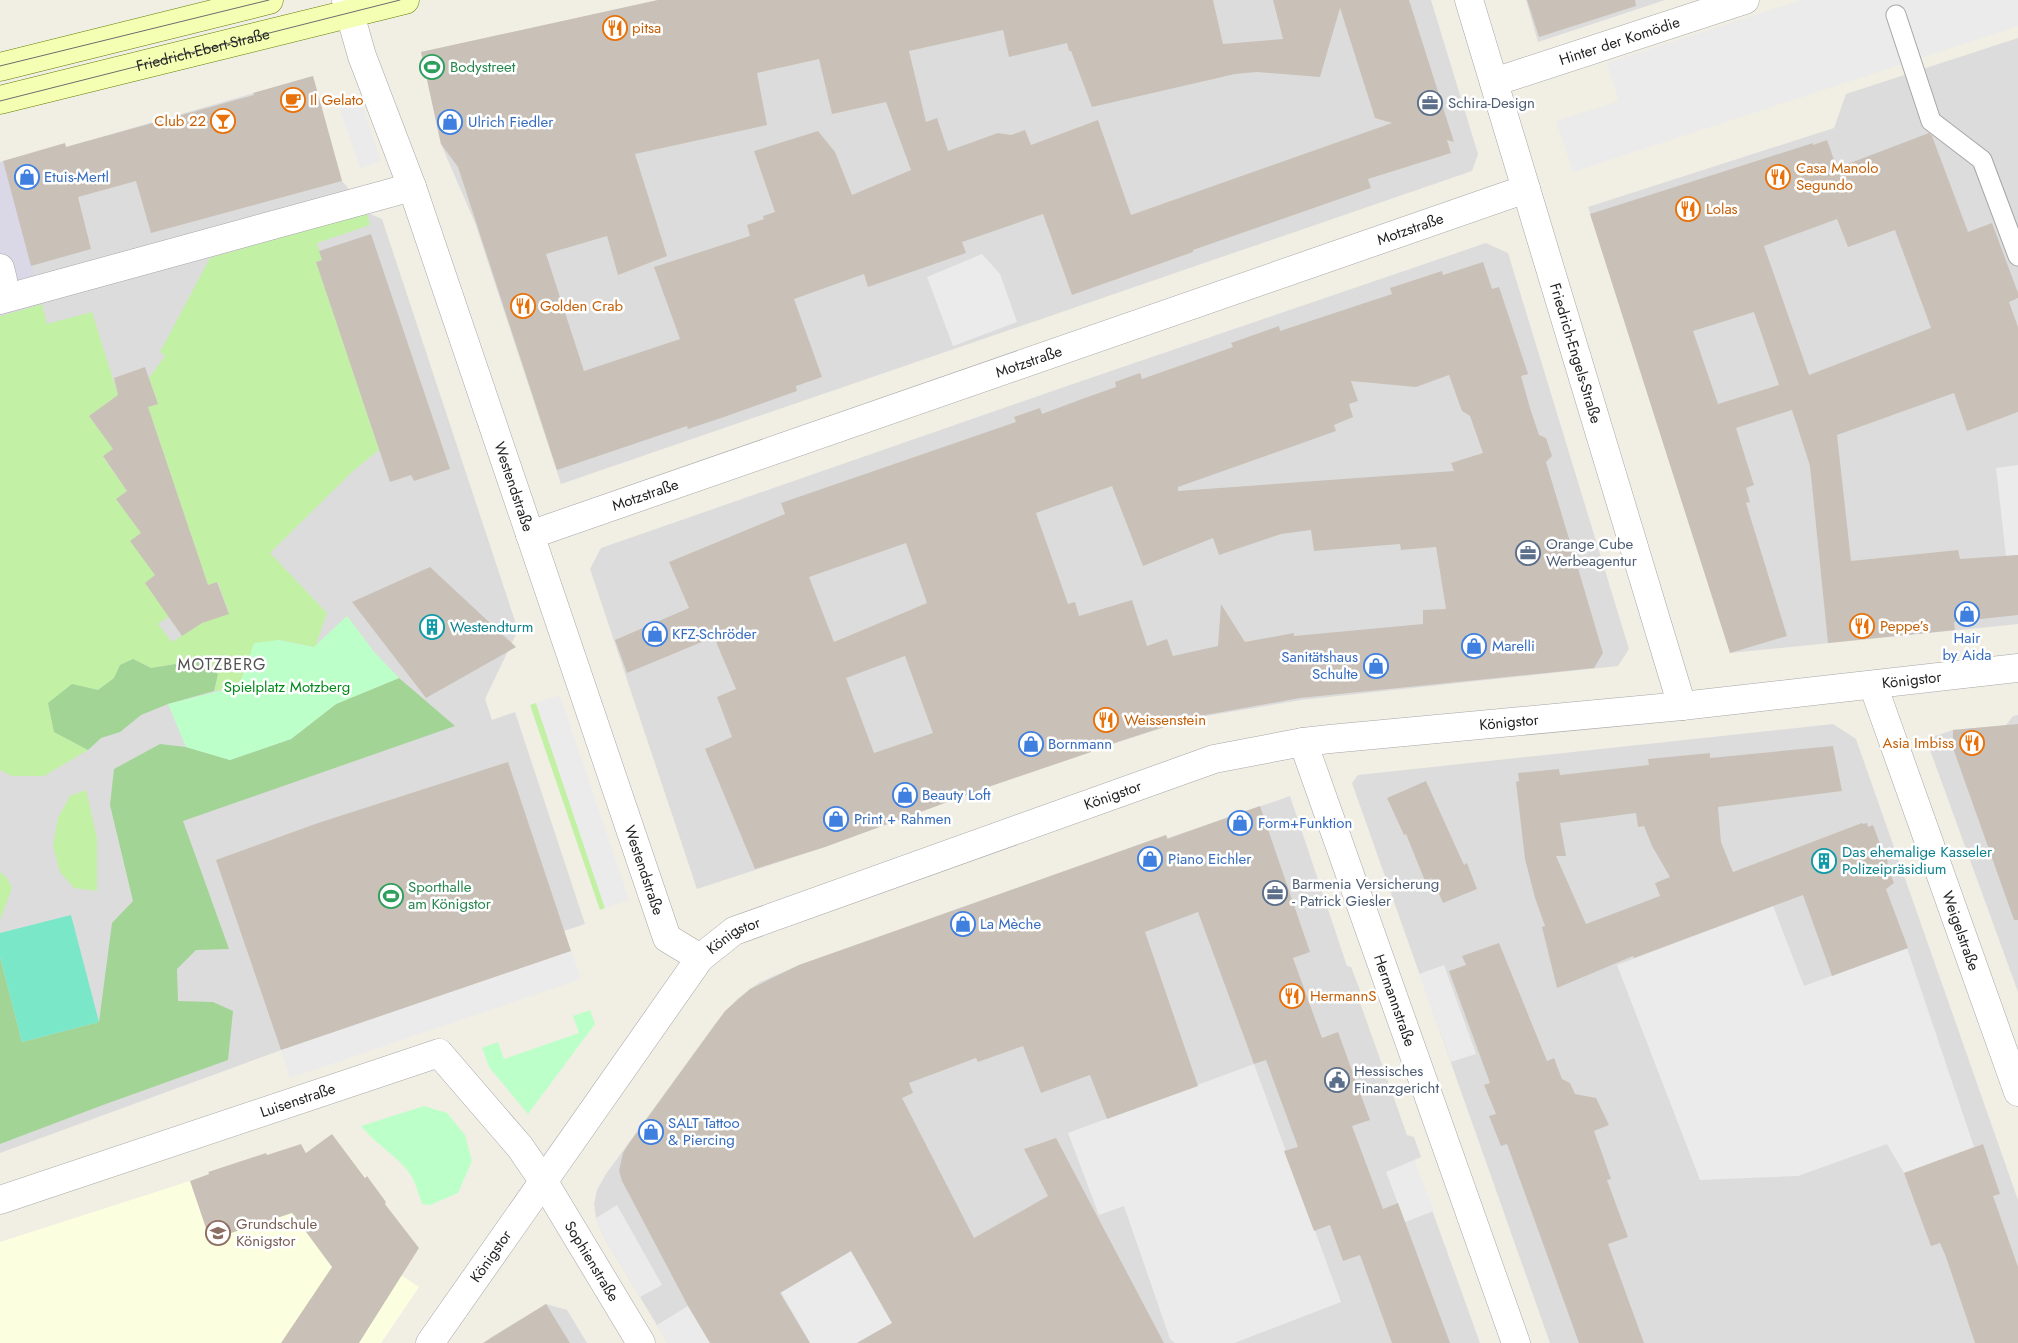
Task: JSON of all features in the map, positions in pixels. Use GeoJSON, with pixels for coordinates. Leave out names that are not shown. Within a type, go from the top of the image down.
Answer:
{"type":"FeatureCollection","features":[{"type":"Feature","properties":{"kind":"main road","name":"Friedrich-Ebert-Straße"},"geometry":{"type":"LineString","coordinates":[[0,67],[269,0]]}},
{"type":"Feature","properties":{"kind":"main road","name":"Friedrich-Ebert-Straße"},"geometry":{"type":"LineString","coordinates":[[0,100],[348,7],[405,0]]}},
{"type":"Feature","properties":{"kind":"street","name":"Friedrich-Engels-Straße"},"geometry":{"type":"LineString","coordinates":[[1469,0],[1682,706]]}},
{"type":"Feature","properties":{"kind":"street","name":"Hinter der Komödie"},"geometry":{"type":"LineString","coordinates":[[1494,82],[1745,0]]}},
{"type":"Feature","properties":{"kind":"street","name":"Westendstraße"},"geometry":{"type":"LineString","coordinates":[[348,7],[365,63],[412,186],[667,938],[700,958]]}},
{"type":"Feature","properties":{"kind":"street"},"geometry":{"type":"LineString","coordinates":[[1,282],[412,186]]}},
{"type":"Feature","properties":{"kind":"street","name":"Motzstraße"},"geometry":{"type":"LineString","coordinates":[[530,535],[1526,189]]}},
{"type":"Feature","properties":{"kind":"street"},"geometry":{"type":"LineString","coordinates":[[1,282],[33,272]]}},
{"type":"Feature","properties":{"kind":"street","name":"Königstor"},"geometry":{"type":"LineString","coordinates":[[430,1343],[700,958],[734,931],[1214,759],[1303,742],[1682,706],[2018,668]]}},
{"type":"Feature","properties":{"kind":"street","name":"Weigelstraße"},"geometry":{"type":"LineString","coordinates":[[1873,685],[2018,1092]]}},
{"type":"Feature","properties":{"kind":"street","name":"Hermannstraße"},"geometry":{"type":"LineString","coordinates":[[1303,742],[1516,1343]]}},
{"type":"Feature","properties":{"kind":"street","name":"Luisenstraße"},"geometry":{"type":"LineString","coordinates":[[0,1200],[439,1053],[520,1147],[544,1182]]}},
{"type":"Feature","properties":{"kind":"street","name":"Sophienstraße"},"geometry":{"type":"LineString","coordinates":[[544,1182],[641,1343]]}},
{"type":"Feature","properties":{"kind":"lane"},"geometry":{"type":"LineString","coordinates":[[1896,14],[1931,121],[1982,160],[2018,256]]}},
{"type":"Feature","properties":{"kind":"shaded area"},"geometry":{"type":"Polygon","coordinates":[[[658,0],[1431,0],[1478,154],[1472,171],[561,484],[475,223],[441,144],[421,52],[658,0]]]}},
{"type":"Feature","properties":{"kind":"shaded area"},"geometry":{"type":"Polygon","coordinates":[[[1526,0],[1665,0],[1538,42],[1526,0]]]}},
{"type":"Feature","properties":{"kind":"shaded area"},"geometry":{"type":"Polygon","coordinates":[[[1801,0],[2018,0],[2018,26],[1573,172],[1556,121],[1619,101],[1607,63],[1801,0]]]}},
{"type":"Feature","properties":{"kind":"shaded area"},"geometry":{"type":"Polygon","coordinates":[[[2018,38],[2018,624],[1730,653],[1588,207],[1834,128],[1846,94],[2018,38]]]}},
{"type":"Feature","properties":{"kind":"shaded area"},"geometry":{"type":"Polygon","coordinates":[[[313,76],[342,181],[370,214],[382,219],[518,630],[485,699],[492,720],[515,712],[585,924],[564,931],[571,951],[281,1050],[0,1153],[0,316],[41,304],[3,161],[66,147],[313,76]]]}},
{"type":"Feature","properties":{"kind":"shaded area"},"geometry":{"type":"Polygon","coordinates":[[[361,100],[381,161],[360,168],[339,107],[361,100]]]}},
{"type":"Feature","properties":{"kind":"shaded area"},"geometry":{"type":"Polygon","coordinates":[[[3,161],[42,304],[0,316],[0,162],[3,161]]]}},
{"type":"Feature","properties":{"kind":"shaded area"},"geometry":{"type":"Polygon","coordinates":[[[1486,243],[1508,253],[1629,649],[1618,666],[1301,700],[1194,718],[1091,751],[825,847],[697,889],[590,569],[601,548],[1486,243]]]}},
{"type":"Feature","properties":{"kind":"shaded area"},"geometry":{"type":"Polygon","coordinates":[[[982,254],[1000,274],[1017,322],[953,346],[927,277],[982,254]]]}},
{"type":"Feature","properties":{"kind":"shaded area"},"geometry":{"type":"Polygon","coordinates":[[[2018,465],[2018,555],[2006,556],[1996,468],[2018,465]]]}},
{"type":"Feature","properties":{"kind":"shaded area"},"geometry":{"type":"Polygon","coordinates":[[[560,695],[629,900],[605,908],[536,703],[560,695]]]}},
{"type":"Feature","properties":{"kind":"shaded area"},"geometry":{"type":"Polygon","coordinates":[[[2018,715],[2018,992],[1926,739],[1953,730],[2006,725],[2013,716],[2018,715]]]}},
{"type":"Feature","properties":{"kind":"shaded area"},"geometry":{"type":"Polygon","coordinates":[[[1833,724],[1856,739],[2018,1200],[2018,1343],[1550,1343],[1352,783],[1358,775],[1833,724]]]}},
{"type":"Feature","properties":{"kind":"shaded area"},"geometry":{"type":"Polygon","coordinates":[[[1290,796],[1347,966],[1351,967],[1360,990],[1358,997],[1407,1135],[1414,1137],[1421,1157],[1414,1160],[1480,1343],[668,1343],[607,1243],[596,1218],[594,1204],[597,1190],[606,1174],[715,1024],[737,999],[760,982],[799,965],[1166,835],[1168,838],[1290,796]]]}},
{"type":"Feature","properties":{"kind":"shaded area"},"geometry":{"type":"Polygon","coordinates":[[[1773,906],[1804,986],[1907,948],[1974,1147],[1904,1173],[1887,1144],[1798,1176],[1700,1180],[1617,965],[1773,906]]]}},
{"type":"Feature","properties":{"kind":"shaded area"},"geometry":{"type":"Polygon","coordinates":[[[571,951],[581,979],[290,1078],[281,1050],[571,951]]]}},
{"type":"Feature","properties":{"kind":"shaded area"},"geometry":{"type":"Polygon","coordinates":[[[1444,965],[1476,1054],[1451,1062],[1419,974],[1444,965]]]}},
{"type":"Feature","properties":{"kind":"shaded area"},"geometry":{"type":"Polygon","coordinates":[[[1254,1064],[1341,1302],[1234,1343],[1175,1343],[1170,1339],[1124,1206],[1099,1215],[1068,1133],[1254,1064]]]}},
{"type":"Feature","properties":{"kind":"shaded area","name":"Grundschule Königstor"},"geometry":{"type":"Polygon","coordinates":[[[332,1134],[365,1177],[367,1176],[386,1202],[385,1204],[419,1248],[394,1266],[401,1275],[419,1287],[381,1343],[0,1343],[0,1242],[190,1181],[208,1174],[208,1172],[266,1153],[267,1155],[301,1144],[307,1153],[332,1134]]]}},
{"type":"Feature","properties":{"kind":"shaded area"},"geometry":{"type":"Polygon","coordinates":[[[1414,1160],[1434,1211],[1405,1222],[1386,1172],[1414,1160]]]}},
{"type":"Feature","properties":{"kind":"shaded area"},"geometry":{"type":"Polygon","coordinates":[[[617,1205],[662,1285],[640,1297],[607,1243],[596,1218],[617,1205]]]}},
{"type":"Feature","properties":{"kind":"shaded area"},"geometry":{"type":"Polygon","coordinates":[[[851,1251],[892,1323],[857,1343],[810,1343],[781,1292],[851,1251]]]}},
{"type":"Feature","properties":{"kind":"shaded area"},"geometry":{"type":"Polygon","coordinates":[[[546,1304],[567,1310],[587,1343],[487,1343],[490,1338],[546,1304]]]}},
{"type":"Feature","properties":{"kind":"shaded area"},"geometry":{"type":"Polygon","coordinates":[[[688,1306],[710,1343],[668,1343],[657,1325],[688,1306]]]}},
{"type":"Feature","properties":{"kind":"green space"},"geometry":{"type":"Polygon","coordinates":[[[367,213],[370,225],[317,243],[322,260],[316,262],[379,450],[353,471],[270,553],[327,613],[315,647],[279,640],[247,667],[239,686],[214,691],[218,674],[201,660],[151,668],[133,659],[120,665],[114,678],[98,690],[48,703],[54,732],[88,750],[44,776],[12,776],[0,770],[0,316],[42,304],[47,324],[92,312],[118,395],[89,416],[113,449],[103,457],[127,491],[116,499],[141,533],[131,541],[155,575],[145,583],[169,616],[158,624],[172,642],[202,623],[229,613],[218,582],[208,585],[148,407],[158,404],[149,378],[165,356],[160,352],[210,258],[367,213]]]}},
{"type":"Feature","properties":{"kind":"green space","name":"Spielplatz Motzberg"},"geometry":{"type":"Polygon","coordinates":[[[347,616],[375,653],[399,678],[336,704],[291,739],[230,760],[186,747],[168,704],[239,686],[254,643],[279,640],[314,647],[347,616]]]}},
{"type":"Feature","properties":{"kind":"green space"},"geometry":{"type":"Polygon","coordinates":[[[133,659],[151,668],[201,660],[218,674],[214,691],[168,704],[141,715],[120,732],[101,738],[88,750],[54,732],[48,703],[72,684],[98,690],[114,678],[120,665],[133,659]]]}},
{"type":"Feature","properties":{"kind":"green space"},"geometry":{"type":"Polygon","coordinates":[[[399,678],[455,726],[183,821],[229,949],[196,950],[177,969],[178,1001],[213,1002],[233,1011],[228,1060],[0,1144],[0,957],[22,1042],[99,1022],[112,923],[133,901],[110,805],[114,769],[160,744],[186,747],[230,760],[291,739],[336,704],[399,678]]]}},
{"type":"Feature","properties":{"kind":"green space"},"geometry":{"type":"Polygon","coordinates":[[[536,703],[605,908],[600,910],[530,705],[536,703]]]}},
{"type":"Feature","properties":{"kind":"green space"},"geometry":{"type":"Polygon","coordinates":[[[86,790],[97,838],[97,891],[74,888],[60,872],[53,846],[58,818],[70,796],[86,790]]]}},
{"type":"Feature","properties":{"kind":"green space"},"geometry":{"type":"Polygon","coordinates":[[[0,872],[7,878],[12,888],[0,920],[0,872]]]}},
{"type":"Feature","properties":{"kind":"green space"},"geometry":{"type":"Polygon","coordinates":[[[71,915],[99,1022],[22,1042],[0,957],[0,933],[71,915]]]}},
{"type":"Feature","properties":{"kind":"green space"},"geometry":{"type":"Polygon","coordinates":[[[590,1010],[595,1024],[528,1114],[489,1067],[482,1048],[498,1042],[504,1059],[579,1033],[573,1016],[590,1010]]]}},
{"type":"Feature","properties":{"kind":"green space"},"geometry":{"type":"Polygon","coordinates":[[[424,1106],[447,1113],[465,1135],[472,1161],[458,1193],[430,1205],[422,1204],[412,1177],[407,1170],[361,1126],[424,1106]]]}},
{"type":"Feature","properties":{"kind":"building"},"geometry":{"type":"Polygon","coordinates":[[[658,0],[1213,0],[1223,44],[1283,39],[1273,0],[1409,0],[1454,142],[1447,140],[1451,153],[1368,179],[1371,188],[1193,250],[1193,252],[1072,295],[1043,214],[962,242],[966,253],[868,287],[864,274],[794,299],[822,377],[796,386],[797,391],[724,417],[688,429],[687,426],[557,470],[458,167],[441,144],[421,52],[658,0]],[[1340,8],[1320,77],[1257,72],[1235,74],[1092,107],[1067,43],[1009,57],[1003,30],[909,51],[926,122],[937,118],[948,151],[998,133],[1011,135],[1025,130],[1031,145],[1098,120],[1131,215],[1392,123],[1375,118],[1340,8]],[[819,59],[757,73],[767,125],[635,154],[667,256],[618,275],[607,236],[546,254],[584,371],[680,339],[654,267],[750,236],[747,225],[764,219],[763,216],[775,212],[754,151],[818,131],[835,152],[852,195],[911,170],[886,102],[832,114],[819,59]]]}},
{"type":"Feature","properties":{"kind":"building"},"geometry":{"type":"Polygon","coordinates":[[[1527,0],[1635,0],[1636,6],[1539,37],[1527,0]]]}},
{"type":"Feature","properties":{"kind":"building"},"geometry":{"type":"Polygon","coordinates":[[[313,76],[342,181],[151,233],[136,181],[78,197],[91,249],[31,266],[3,161],[65,143],[66,147],[254,95],[253,93],[313,76]]]}},
{"type":"Feature","properties":{"kind":"building"},"geometry":{"type":"Polygon","coordinates":[[[1929,133],[1932,136],[1968,232],[1992,223],[2018,293],[2018,298],[2009,302],[2018,327],[2018,412],[1967,431],[1954,393],[1837,435],[1851,561],[1958,550],[1960,559],[2018,555],[2018,615],[1954,622],[1955,630],[1828,643],[1810,466],[1792,410],[1736,428],[1754,485],[1746,488],[1750,502],[1746,503],[1787,636],[1730,653],[1590,214],[1827,140],[1837,168],[1929,133]],[[1837,219],[1764,246],[1809,375],[1931,328],[1895,230],[1848,247],[1837,219]],[[1754,312],[1693,331],[1718,404],[1779,385],[1754,312]]]}},
{"type":"Feature","properties":{"kind":"building"},"geometry":{"type":"Polygon","coordinates":[[[371,234],[450,469],[414,481],[411,475],[390,482],[316,262],[322,260],[319,251],[371,234]]]}},
{"type":"Feature","properties":{"kind":"building"},"geometry":{"type":"Polygon","coordinates":[[[1483,262],[1492,289],[1499,287],[1528,374],[1521,376],[1530,408],[1539,435],[1546,438],[1552,456],[1546,462],[1573,552],[1578,561],[1578,568],[1603,653],[1594,668],[1300,698],[1194,717],[1090,751],[825,847],[755,869],[705,749],[732,737],[717,697],[736,689],[714,637],[627,673],[615,640],[689,608],[669,562],[785,514],[781,503],[1016,422],[1014,417],[1040,408],[1042,414],[1116,387],[1115,382],[1140,373],[1142,379],[1233,347],[1231,343],[1279,326],[1280,331],[1392,294],[1390,288],[1442,271],[1443,275],[1483,262]],[[1449,375],[1416,387],[1351,381],[1358,401],[1349,404],[1353,417],[1334,425],[1336,431],[1178,487],[1178,491],[1454,471],[1451,463],[1483,453],[1470,416],[1462,411],[1449,375]],[[1112,486],[1036,513],[1068,604],[1075,602],[1079,616],[1132,600],[1147,646],[1167,639],[1173,656],[1218,646],[1221,604],[1245,642],[1294,633],[1294,636],[1423,624],[1423,610],[1446,609],[1436,547],[1401,550],[1400,544],[1314,551],[1311,530],[1281,534],[1219,555],[1213,538],[1143,566],[1112,486]],[[906,543],[809,577],[834,642],[927,603],[906,543]],[[905,656],[846,678],[874,753],[933,733],[905,656]]]}},
{"type":"Feature","properties":{"kind":"building"},"geometry":{"type":"Polygon","coordinates":[[[145,367],[158,404],[148,407],[208,585],[217,582],[229,614],[202,623],[182,636],[145,583],[155,575],[130,541],[141,533],[116,499],[127,491],[103,456],[113,449],[89,416],[118,395],[114,378],[145,367]]]}},
{"type":"Feature","properties":{"kind":"building","name":"Westendturm"},"geometry":{"type":"Polygon","coordinates":[[[430,567],[516,647],[426,698],[352,602],[430,567]]]}},
{"type":"Feature","properties":{"kind":"building"},"geometry":{"type":"Polygon","coordinates":[[[2018,724],[2018,920],[2014,920],[1953,748],[1953,730],[2018,724]]]}},
{"type":"Feature","properties":{"kind":"building","name":"Das ehemalige Kasseler Polizeipräsidium"},"geometry":{"type":"Polygon","coordinates":[[[1833,746],[1842,791],[1718,807],[1721,842],[1733,872],[1862,823],[1867,823],[1868,827],[1873,825],[1887,856],[1888,868],[1894,883],[1886,889],[1908,948],[1832,976],[1803,895],[1634,958],[1633,956],[1557,988],[1542,927],[1545,926],[1535,898],[1525,859],[1516,782],[1519,781],[1518,773],[1559,769],[1560,775],[1649,765],[1648,759],[1710,753],[1710,758],[1833,746]],[[1636,813],[1560,823],[1566,856],[1556,856],[1586,924],[1660,896],[1655,883],[1670,877],[1652,846],[1644,826],[1638,827],[1636,813]]]}},
{"type":"Feature","properties":{"kind":"building","name":"Sporthalle am Königstor"},"geometry":{"type":"Polygon","coordinates":[[[508,762],[571,951],[281,1050],[216,860],[318,823],[508,762]]]}},
{"type":"Feature","properties":{"kind":"building"},"geometry":{"type":"Polygon","coordinates":[[[1426,781],[1464,865],[1467,863],[1477,889],[1443,903],[1432,878],[1425,881],[1406,834],[1404,835],[1387,798],[1426,781]]]}},
{"type":"Feature","properties":{"kind":"building"},"geometry":{"type":"Polygon","coordinates":[[[1260,806],[1310,952],[1293,958],[1322,1038],[1338,1032],[1370,1120],[1352,1126],[1383,1209],[1398,1203],[1450,1343],[1392,1343],[1360,1255],[1343,1261],[1330,1225],[1314,1231],[1284,1151],[1298,1147],[1266,1060],[1254,1064],[1198,912],[1145,932],[1198,1086],[1107,1119],[1090,1075],[1041,1093],[1023,1046],[978,1062],[976,1058],[909,1083],[913,1093],[902,1098],[974,1238],[1048,1196],[1024,1149],[1056,1138],[1164,1343],[857,1343],[892,1323],[851,1251],[780,1293],[810,1343],[710,1343],[688,1306],[622,1181],[619,1171],[623,1153],[630,1142],[725,1011],[750,989],[799,965],[1166,835],[1167,839],[1260,806]]]}},
{"type":"Feature","properties":{"kind":"building"},"geometry":{"type":"Polygon","coordinates":[[[1499,943],[1547,1061],[1554,1058],[1562,1079],[1570,1083],[1575,1094],[1596,1098],[1609,1125],[1594,1131],[1611,1179],[1607,1180],[1628,1237],[1608,1244],[1644,1343],[1579,1343],[1507,1144],[1501,1146],[1489,1116],[1496,1114],[1484,1085],[1490,1083],[1449,971],[1466,965],[1462,956],[1499,943]]]}},
{"type":"Feature","properties":{"kind":"building"},"geometry":{"type":"Polygon","coordinates":[[[332,1134],[365,1178],[367,1176],[386,1202],[385,1204],[419,1248],[359,1343],[281,1343],[332,1267],[292,1213],[210,1240],[190,1181],[209,1174],[208,1172],[301,1144],[306,1153],[332,1134]]]}},
{"type":"Feature","properties":{"kind":"building"},"geometry":{"type":"Polygon","coordinates":[[[1983,1144],[2000,1194],[1993,1196],[2018,1267],[2018,1343],[1975,1343],[1946,1257],[1940,1243],[1931,1246],[1904,1173],[1983,1144]]]}},
{"type":"Feature","properties":{"kind":"building"},"geometry":{"type":"Polygon","coordinates":[[[546,1304],[570,1343],[483,1343],[546,1304]]]}},
{"type":"Feature","properties":{"kind":"tram line"},"geometry":{"type":"LineString","coordinates":[[0,66],[269,0]]}},
{"type":"Feature","properties":{"kind":"tram line"},"geometry":{"type":"LineString","coordinates":[[0,101],[400,0]]}},
{"type":"Feature","properties":{"kind":"place","name":"pitsa"},"geometry":{"type":"Point","coordinates":[615,28]}},
{"type":"Feature","properties":{"kind":"place","name":"Bodystreet"},"geometry":{"type":"Point","coordinates":[432,67]}},
{"type":"Feature","properties":{"kind":"place","name":"Il Gelato"},"geometry":{"type":"Point","coordinates":[293,100]}},
{"type":"Feature","properties":{"kind":"place","name":"Schira-Design"},"geometry":{"type":"Point","coordinates":[1430,103]}},
{"type":"Feature","properties":{"kind":"place","name":"Club 22"},"geometry":{"type":"Point","coordinates":[223,121]}},
{"type":"Feature","properties":{"kind":"place","name":"Ulrich Fiedler"},"geometry":{"type":"Point","coordinates":[450,122]}},
{"type":"Feature","properties":{"kind":"place","name":"Etuis-Mertl"},"geometry":{"type":"Point","coordinates":[27,177]}},
{"type":"Feature","properties":{"kind":"place","name":"Casa Manolo Segundo"},"geometry":{"type":"Point","coordinates":[1778,177]}},
{"type":"Feature","properties":{"kind":"place","name":"Lolas"},"geometry":{"type":"Point","coordinates":[1688,209]}},
{"type":"Feature","properties":{"kind":"place","name":"Golden Crab"},"geometry":{"type":"Point","coordinates":[523,306]}},
{"type":"Feature","properties":{"kind":"place","name":"Orange Cube Werbeagentur"},"geometry":{"type":"Point","coordinates":[1528,553]}},
{"type":"Feature","properties":{"kind":"place","name":"Hair by Aida"},"geometry":{"type":"Point","coordinates":[1967,614]}},
{"type":"Feature","properties":{"kind":"place","name":"Peppe’s"},"geometry":{"type":"Point","coordinates":[1862,626]}},
{"type":"Feature","properties":{"kind":"place","name":"Westendturm"},"geometry":{"type":"Point","coordinates":[432,627]}},
{"type":"Feature","properties":{"kind":"place","name":"KFZ-Schröder"},"geometry":{"type":"Point","coordinates":[655,634]}},
{"type":"Feature","properties":{"kind":"place","name":"Marelli"},"geometry":{"type":"Point","coordinates":[1474,646]}},
{"type":"Feature","properties":{"kind":"place","name":"Sanitätshaus Schulte"},"geometry":{"type":"Point","coordinates":[1376,666]}},
{"type":"Feature","properties":{"kind":"place","name":"Weissenstein"},"geometry":{"type":"Point","coordinates":[1106,720]}},
{"type":"Feature","properties":{"kind":"place","name":"Asia Imbiss"},"geometry":{"type":"Point","coordinates":[1972,743]}},
{"type":"Feature","properties":{"kind":"place","name":"Bornmann"},"geometry":{"type":"Point","coordinates":[1031,744]}},
{"type":"Feature","properties":{"kind":"place","name":"Beauty Loft"},"geometry":{"type":"Point","coordinates":[905,795]}},
{"type":"Feature","properties":{"kind":"place","name":"Print + Rahmen"},"geometry":{"type":"Point","coordinates":[836,819]}},
{"type":"Feature","properties":{"kind":"place","name":"Form+Funktion"},"geometry":{"type":"Point","coordinates":[1240,823]}},
{"type":"Feature","properties":{"kind":"place","name":"Piano Eichler"},"geometry":{"type":"Point","coordinates":[1150,859]}},
{"type":"Feature","properties":{"kind":"place","name":"Das ehemalige Kasseler Polizeipräsidium"},"geometry":{"type":"Point","coordinates":[1824,861]}},
{"type":"Feature","properties":{"kind":"place","name":"Barmenia Versicherung - Patrick Giesler"},"geometry":{"type":"Point","coordinates":[1275,893]}},
{"type":"Feature","properties":{"kind":"place","name":"Sporthalle am Königstor"},"geometry":{"type":"Point","coordinates":[391,896]}},
{"type":"Feature","properties":{"kind":"place","name":"La Mèche"},"geometry":{"type":"Point","coordinates":[963,924]}},
{"type":"Feature","properties":{"kind":"place","name":"HermannS"},"geometry":{"type":"Point","coordinates":[1292,996]}},
{"type":"Feature","properties":{"kind":"place","name":"Hessisches Finanzgericht"},"geometry":{"type":"Point","coordinates":[1337,1080]}},
{"type":"Feature","properties":{"kind":"place","name":"SALT Tattoo & Piercing"},"geometry":{"type":"Point","coordinates":[651,1132]}},
{"type":"Feature","properties":{"kind":"place","name":"Grundschule Königstor"},"geometry":{"type":"Point","coordinates":[218,1233]}},
{"type":"Feature","properties":{"kind":"district","name":"MOTZBERG"},"geometry":{"type":"Point","coordinates":[222,664]}}]}
